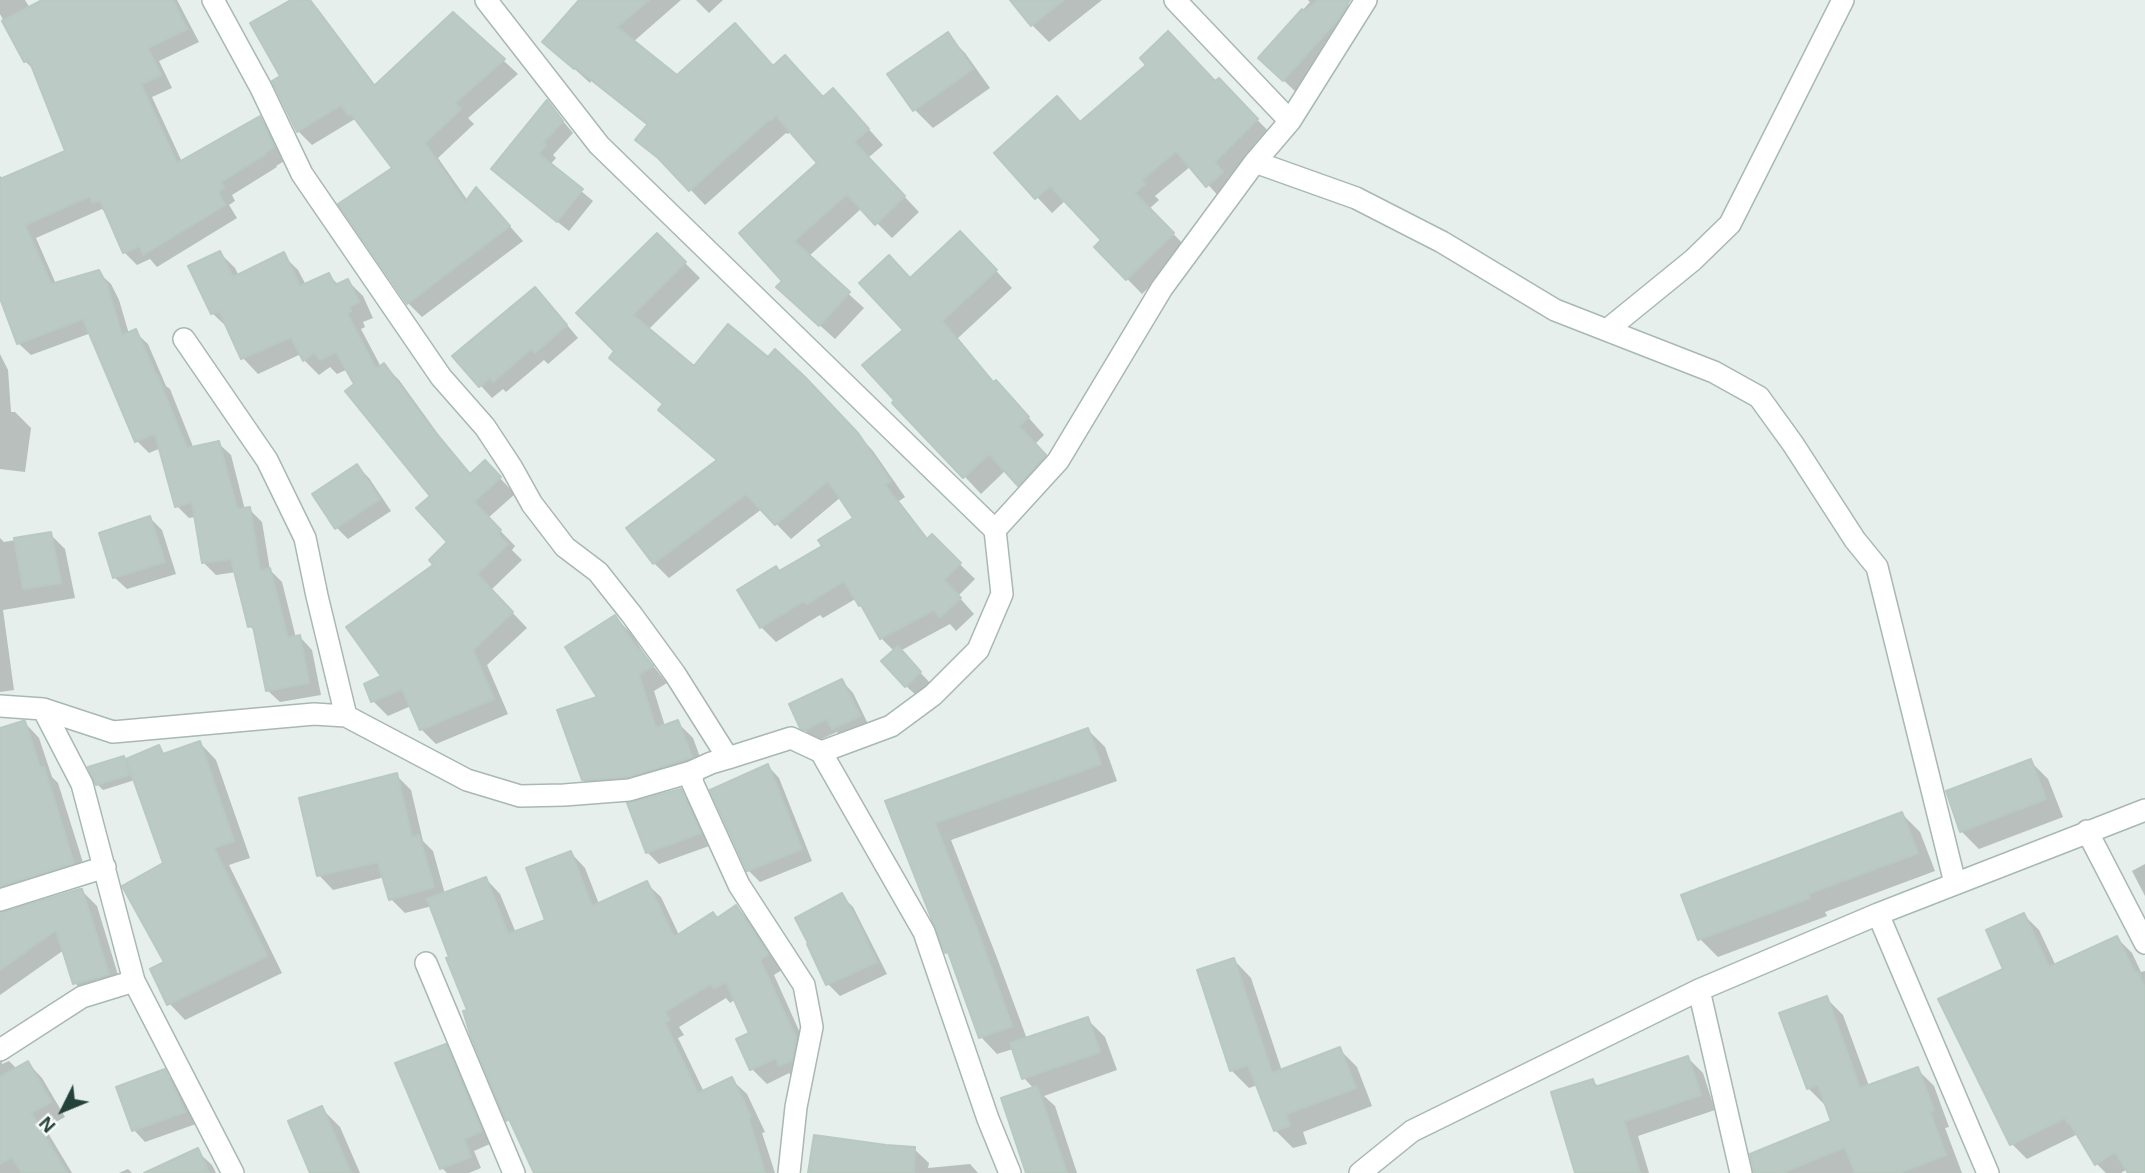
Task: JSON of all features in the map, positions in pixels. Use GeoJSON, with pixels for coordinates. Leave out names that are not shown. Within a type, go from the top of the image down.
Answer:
{"type":"FeatureCollection","features":[{"type":"Feature","properties":{"kind":"street"},"geometry":{"type":"LineString","coordinates":[[212,0],[261,88],[309,186],[441,377],[485,427],[512,467],[532,504],[565,547],[598,572],[632,615],[675,674],[728,758]]}},
{"type":"Feature","properties":{"kind":"street"},"geometry":{"type":"LineString","coordinates":[[486,0],[599,145],[995,530],[1002,594],[978,650],[933,695],[891,726],[821,752]]}},
{"type":"Feature","properties":{"kind":"street"},"geometry":{"type":"LineString","coordinates":[[1175,0],[1290,121]]}},
{"type":"Feature","properties":{"kind":"street"},"geometry":{"type":"LineString","coordinates":[[995,530],[1058,461],[1162,288],[1255,162],[1290,121],[1367,0]]}},
{"type":"Feature","properties":{"kind":"street"},"geometry":{"type":"LineString","coordinates":[[1607,330],[1693,260],[1730,224],[1843,0]]}},
{"type":"Feature","properties":{"kind":"street"},"geometry":{"type":"LineString","coordinates":[[1255,162],[1356,198],[1442,242],[1555,310],[1714,372],[1759,397],[1800,454],[1855,540],[1877,566],[1955,883]]}},
{"type":"Feature","properties":{"kind":"street"},"geometry":{"type":"LineString","coordinates":[[184,339],[267,460],[306,538],[346,716]]}},
{"type":"Feature","properties":{"kind":"street"},"geometry":{"type":"LineString","coordinates":[[0,706],[43,709],[113,732],[314,713],[346,716],[467,780],[520,796],[629,790],[791,738],[821,752],[924,932],[988,1119],[1010,1173]]}},
{"type":"Feature","properties":{"kind":"street"},"geometry":{"type":"LineString","coordinates":[[43,709],[82,784],[134,981],[233,1173]]}},
{"type":"Feature","properties":{"kind":"street"},"geometry":{"type":"LineString","coordinates":[[691,772],[693,784],[739,885],[804,985],[812,1027],[796,1107],[789,1173]]}},
{"type":"Feature","properties":{"kind":"street"},"geometry":{"type":"LineString","coordinates":[[1360,1173],[1412,1131],[1699,990],[1878,914],[2145,810]]}},
{"type":"Feature","properties":{"kind":"street"},"geometry":{"type":"LineString","coordinates":[[2087,831],[2145,943]]}},
{"type":"Feature","properties":{"kind":"street"},"geometry":{"type":"LineString","coordinates":[[0,900],[106,867]]}},
{"type":"Feature","properties":{"kind":"street"},"geometry":{"type":"LineString","coordinates":[[1878,914],[1988,1173]]}},
{"type":"Feature","properties":{"kind":"street"},"geometry":{"type":"LineString","coordinates":[[426,963],[514,1173]]}},
{"type":"Feature","properties":{"kind":"street"},"geometry":{"type":"LineString","coordinates":[[0,1050],[82,997],[134,981]]}},
{"type":"Feature","properties":{"kind":"street"},"geometry":{"type":"LineString","coordinates":[[1699,990],[1741,1173]]}},
{"type":"Feature","properties":{"kind":"building"},"geometry":{"type":"Polygon","coordinates":[[[42,0],[173,0],[187,29],[148,48],[161,75],[141,84],[177,163],[260,116],[274,147],[221,182],[224,188],[218,192],[225,205],[143,255],[140,246],[123,253],[100,200],[93,203],[90,196],[25,225],[51,284],[99,270],[107,285],[122,335],[136,329],[187,448],[219,441],[237,509],[250,507],[260,571],[270,568],[288,638],[300,635],[309,683],[266,691],[253,626],[248,627],[231,559],[202,563],[192,502],[175,507],[155,434],[135,442],[83,319],[17,344],[0,298],[0,179],[65,151],[29,60],[24,62],[2,21],[42,0]]]}},
{"type":"Feature","properties":{"kind":"building"},"geometry":{"type":"Polygon","coordinates":[[[291,0],[310,0],[374,86],[453,12],[505,59],[455,103],[461,109],[425,143],[465,202],[476,187],[510,226],[407,304],[338,204],[392,168],[351,114],[349,116],[341,105],[297,132],[272,81],[280,76],[250,23],[291,0]]]}},
{"type":"Feature","properties":{"kind":"building"},"geometry":{"type":"Polygon","coordinates":[[[579,0],[649,0],[617,27],[677,75],[735,23],[773,66],[785,55],[823,97],[833,88],[869,129],[854,142],[905,196],[875,225],[847,194],[794,241],[850,292],[819,326],[776,287],[782,281],[739,233],[817,163],[776,116],[689,191],[658,158],[635,140],[648,124],[542,42],[579,0]]]}},
{"type":"Feature","properties":{"kind":"building"},"geometry":{"type":"Polygon","coordinates":[[[1010,0],[1064,0],[1031,26],[1010,0]]]}},
{"type":"Feature","properties":{"kind":"building"},"geometry":{"type":"Polygon","coordinates":[[[1318,0],[1350,0],[1339,18],[1283,81],[1258,58],[1302,9],[1305,11],[1318,0]]]}},
{"type":"Feature","properties":{"kind":"building"},"geometry":{"type":"Polygon","coordinates":[[[1168,31],[1215,81],[1219,78],[1258,119],[1215,162],[1223,172],[1206,187],[1176,151],[1142,180],[1145,184],[1135,193],[1174,233],[1126,280],[1094,247],[1101,240],[1050,186],[1035,199],[994,153],[1057,96],[1080,122],[1146,65],[1140,58],[1168,31]]]}},
{"type":"Feature","properties":{"kind":"building"},"geometry":{"type":"Polygon","coordinates":[[[948,32],[973,69],[913,111],[887,74],[948,32]]]}},
{"type":"Feature","properties":{"kind":"building"},"geometry":{"type":"Polygon","coordinates":[[[547,100],[563,121],[543,143],[546,145],[539,154],[583,189],[557,222],[491,169],[547,100]]]}},
{"type":"Feature","properties":{"kind":"building"},"geometry":{"type":"Polygon","coordinates":[[[960,231],[997,270],[942,321],[993,382],[996,380],[1029,417],[1019,426],[1046,455],[1018,486],[989,454],[963,478],[892,403],[894,400],[862,365],[903,330],[859,283],[889,255],[910,278],[960,231]]]}},
{"type":"Feature","properties":{"kind":"building"},"geometry":{"type":"Polygon","coordinates":[[[657,233],[686,262],[633,315],[694,366],[728,324],[768,357],[775,349],[805,377],[858,433],[891,481],[885,485],[927,539],[932,534],[961,563],[944,580],[961,598],[940,617],[934,610],[880,639],[844,581],[760,628],[737,590],[776,566],[779,571],[822,546],[818,540],[853,518],[828,481],[775,525],[746,494],[653,564],[626,528],[717,460],[658,410],[663,404],[609,358],[614,351],[576,313],[657,233]]]}},
{"type":"Feature","properties":{"kind":"building"},"geometry":{"type":"Polygon","coordinates":[[[220,251],[233,277],[284,252],[300,286],[329,273],[335,285],[348,279],[359,302],[349,307],[351,311],[347,313],[376,369],[384,363],[426,421],[470,474],[485,460],[501,477],[474,502],[501,530],[498,534],[508,544],[477,574],[513,612],[473,650],[494,699],[420,730],[402,689],[371,702],[364,684],[381,676],[346,627],[433,565],[429,560],[447,542],[416,508],[430,496],[345,391],[354,384],[336,352],[320,360],[314,353],[303,361],[291,337],[241,359],[219,311],[211,314],[188,266],[220,251]]]}},
{"type":"Feature","properties":{"kind":"building"},"geometry":{"type":"Polygon","coordinates":[[[535,287],[567,325],[535,353],[531,349],[493,382],[490,378],[479,387],[452,356],[535,287]]]}},
{"type":"Feature","properties":{"kind":"building"},"geometry":{"type":"Polygon","coordinates":[[[357,464],[380,499],[335,529],[312,494],[357,464]]]}},
{"type":"Feature","properties":{"kind":"building"},"geometry":{"type":"Polygon","coordinates":[[[150,516],[165,562],[113,578],[99,533],[150,516]]]}},
{"type":"Feature","properties":{"kind":"building"},"geometry":{"type":"Polygon","coordinates":[[[51,532],[61,583],[23,589],[14,538],[51,532]]]}},
{"type":"Feature","properties":{"kind":"building"},"geometry":{"type":"Polygon","coordinates":[[[615,615],[638,650],[640,649],[653,666],[639,675],[656,728],[678,720],[692,757],[627,777],[582,780],[557,710],[597,697],[565,647],[615,615]]]}},
{"type":"Feature","properties":{"kind":"building"},"geometry":{"type":"Polygon","coordinates":[[[898,646],[921,672],[905,687],[881,661],[898,646]]]}},
{"type":"Feature","properties":{"kind":"building"},"geometry":{"type":"Polygon","coordinates":[[[842,679],[860,716],[832,729],[827,719],[804,730],[800,728],[789,704],[842,679]]]}},
{"type":"Feature","properties":{"kind":"building"},"geometry":{"type":"Polygon","coordinates":[[[23,721],[40,767],[44,767],[74,863],[0,886],[0,728],[23,721]]]}},
{"type":"Feature","properties":{"kind":"building"},"geometry":{"type":"Polygon","coordinates":[[[1088,728],[1101,764],[935,823],[1012,1026],[979,1038],[948,952],[945,953],[885,801],[1088,728]]]}},
{"type":"Feature","properties":{"kind":"building"},"geometry":{"type":"Polygon","coordinates":[[[200,741],[234,841],[214,848],[267,956],[167,1005],[150,969],[164,962],[122,886],[163,863],[126,759],[159,745],[163,754],[200,741]]]}},
{"type":"Feature","properties":{"kind":"building"},"geometry":{"type":"Polygon","coordinates":[[[124,756],[129,775],[96,785],[88,767],[124,756]]]}},
{"type":"Feature","properties":{"kind":"building"},"geometry":{"type":"Polygon","coordinates":[[[2031,759],[2046,799],[1960,832],[1946,791],[2031,759]]]}},
{"type":"Feature","properties":{"kind":"building"},"geometry":{"type":"Polygon","coordinates":[[[768,764],[802,849],[747,871],[710,790],[768,764]]]}},
{"type":"Feature","properties":{"kind":"building"},"geometry":{"type":"Polygon","coordinates":[[[397,773],[412,837],[419,835],[434,887],[389,900],[378,862],[317,876],[299,798],[397,773]]]}},
{"type":"Feature","properties":{"kind":"building"},"geometry":{"type":"Polygon","coordinates":[[[681,789],[701,833],[646,853],[627,803],[681,789]]]}},
{"type":"Feature","properties":{"kind":"building"},"geometry":{"type":"Polygon","coordinates":[[[1902,812],[1918,853],[1808,894],[1810,898],[1698,940],[1681,895],[1902,812]]]}},
{"type":"Feature","properties":{"kind":"building"},"geometry":{"type":"Polygon","coordinates":[[[571,851],[592,906],[647,881],[674,937],[713,912],[717,918],[736,905],[768,954],[760,960],[796,1038],[792,1060],[779,1066],[776,1058],[750,1070],[736,1039],[749,1033],[726,982],[714,989],[711,984],[665,1012],[670,1020],[665,1023],[698,1093],[732,1077],[751,1117],[749,1119],[765,1173],[534,1173],[509,1119],[506,1121],[470,1034],[463,1011],[467,1010],[446,958],[449,957],[427,899],[486,877],[508,934],[545,920],[526,868],[571,851]]]}},
{"type":"Feature","properties":{"kind":"building"},"geometry":{"type":"Polygon","coordinates":[[[80,889],[109,974],[73,984],[56,930],[0,970],[0,913],[80,889]]]}},
{"type":"Feature","properties":{"kind":"building"},"geometry":{"type":"Polygon","coordinates":[[[842,893],[877,962],[826,985],[795,918],[842,893]]]}},
{"type":"Feature","properties":{"kind":"building"},"geometry":{"type":"Polygon","coordinates":[[[2024,913],[2049,967],[2117,936],[2135,973],[2138,972],[2145,988],[2145,1173],[2128,1173],[2115,1152],[2095,1165],[2065,1118],[2010,1145],[1938,999],[2003,969],[1986,930],[2024,913]]]}},
{"type":"Feature","properties":{"kind":"building"},"geometry":{"type":"Polygon","coordinates":[[[1234,958],[1272,1073],[1340,1047],[1356,1088],[1286,1114],[1290,1126],[1274,1131],[1248,1065],[1230,1071],[1197,970],[1234,958]]]}},
{"type":"Feature","properties":{"kind":"building"},"geometry":{"type":"Polygon","coordinates":[[[1827,996],[1860,1088],[1918,1067],[1934,1110],[1930,1112],[1946,1155],[1899,1173],[1855,1173],[1845,1147],[1782,1173],[1754,1173],[1750,1154],[1831,1121],[1818,1085],[1807,1089],[1779,1013],[1827,996]]]}},
{"type":"Feature","properties":{"kind":"building"},"geometry":{"type":"Polygon","coordinates":[[[1088,1017],[1100,1052],[1022,1079],[1010,1043],[1088,1017]]]}},
{"type":"Feature","properties":{"kind":"building"},"geometry":{"type":"Polygon","coordinates":[[[446,1044],[482,1131],[464,1139],[471,1157],[440,1169],[395,1063],[446,1044]]]}},
{"type":"Feature","properties":{"kind":"building"},"geometry":{"type":"Polygon","coordinates":[[[1688,1056],[1701,1095],[1624,1121],[1640,1173],[1575,1173],[1551,1092],[1593,1079],[1595,1087],[1688,1056]]]}},
{"type":"Feature","properties":{"kind":"building"},"geometry":{"type":"Polygon","coordinates":[[[28,1061],[51,1102],[31,1113],[67,1173],[22,1173],[12,1157],[0,1164],[0,1077],[28,1061]]]}},
{"type":"Feature","properties":{"kind":"building"},"geometry":{"type":"Polygon","coordinates":[[[165,1069],[185,1112],[132,1131],[116,1087],[165,1069]]]}},
{"type":"Feature","properties":{"kind":"building"},"geometry":{"type":"Polygon","coordinates":[[[1037,1086],[1067,1173],[1026,1173],[1001,1098],[1037,1086]]]}},
{"type":"Feature","properties":{"kind":"building"},"geometry":{"type":"Polygon","coordinates":[[[322,1106],[351,1173],[310,1173],[288,1121],[322,1106]]]}},
{"type":"Feature","properties":{"kind":"building"},"geometry":{"type":"Polygon","coordinates":[[[814,1135],[915,1147],[914,1173],[808,1173],[814,1135]]]}},
{"type":"Feature","properties":{"kind":"building"},"geometry":{"type":"Polygon","coordinates":[[[198,1148],[209,1173],[144,1173],[198,1148]]]}}]}
